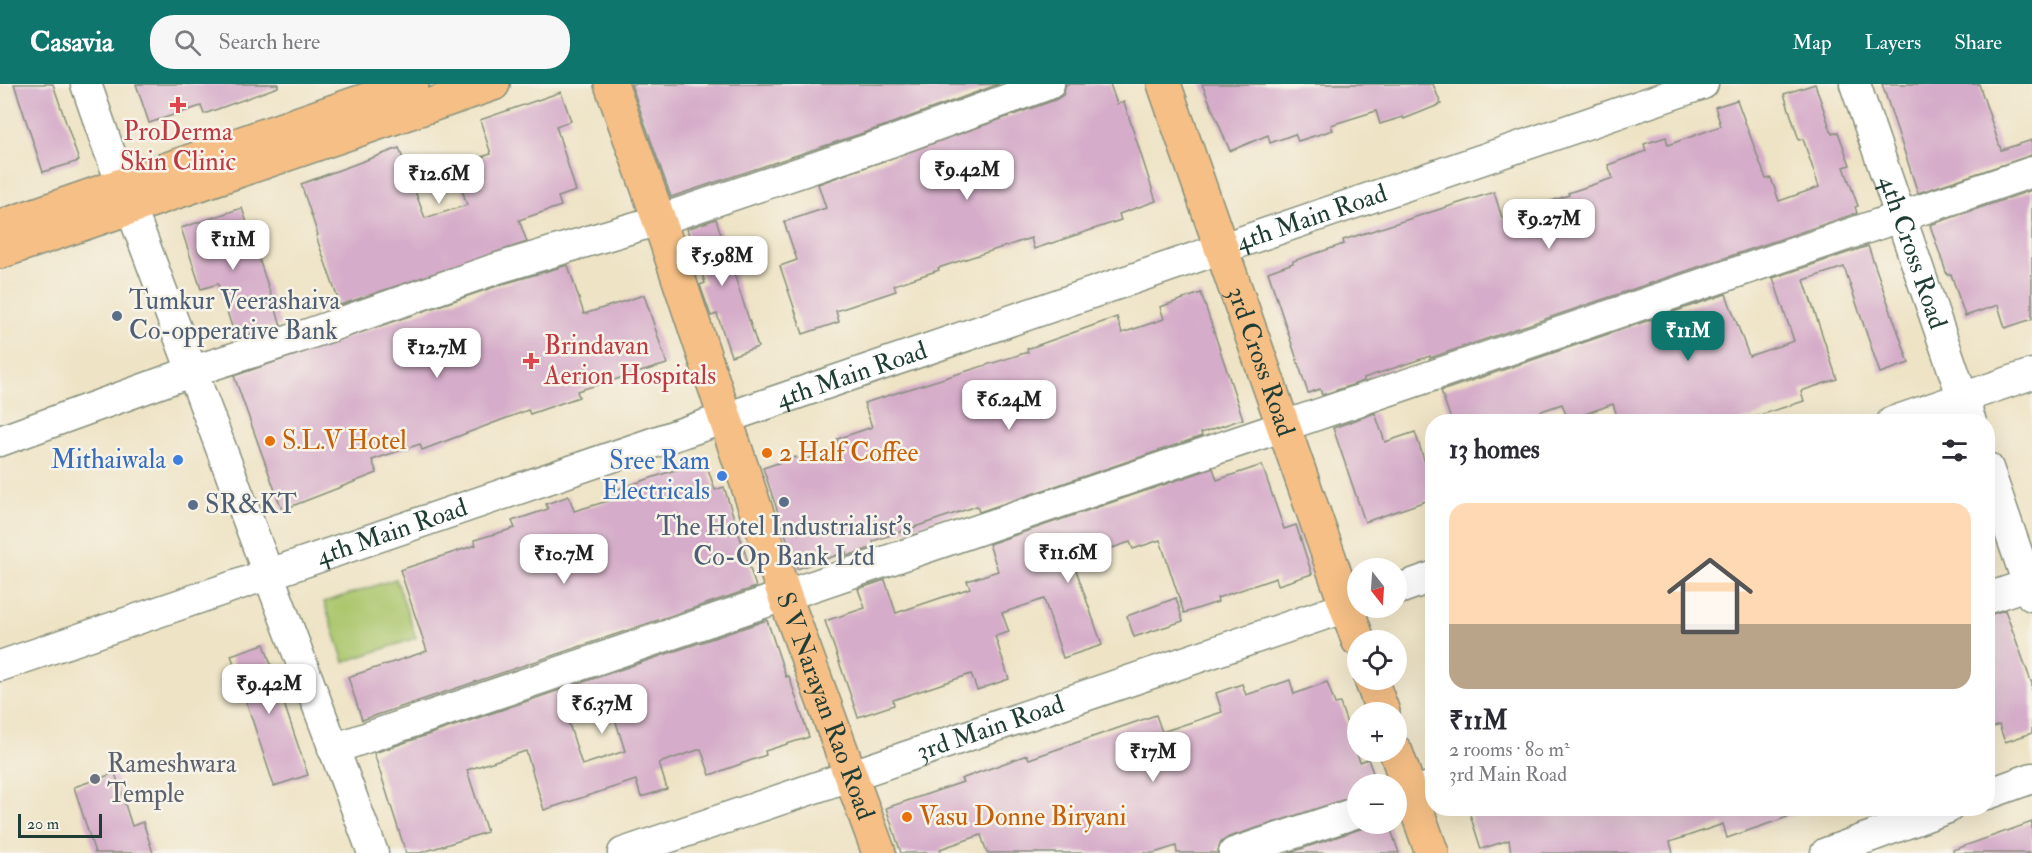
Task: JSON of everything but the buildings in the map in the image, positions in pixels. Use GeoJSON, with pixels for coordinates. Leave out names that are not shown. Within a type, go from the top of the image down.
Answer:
{"type":"FeatureCollection","features":[{"type":"Feature","properties":{"kind":"main road"},"geometry":{"type":"LineString","coordinates":[[0,252],[127,196],[412,84]]}},
{"type":"Feature","properties":{"kind":"main road"},"geometry":{"type":"LineString","coordinates":[[0,227],[127,196],[493,84]]}},
{"type":"Feature","properties":{"kind":"main road","name":"S V Narayan Rao Road"},"geometry":{"type":"LineString","coordinates":[[611,84],[784,594],[879,853]]}},
{"type":"Feature","properties":{"kind":"main road","name":"3rd Cross Road"},"geometry":{"type":"LineString","coordinates":[[1164,84],[1282,426],[1347,592]]}},
{"type":"Feature","properties":{"kind":"main road"},"geometry":{"type":"LineString","coordinates":[[1400,762],[1413,793],[1432,853]]}},
{"type":"Feature","properties":{"kind":"street"},"geometry":{"type":"LineString","coordinates":[[86,84],[373,853]]}},
{"type":"Feature","properties":{"kind":"street"},"geometry":{"type":"LineString","coordinates":[[0,441],[193,371],[495,269],[659,220],[893,141],[1049,84]]}},
{"type":"Feature","properties":{"kind":"street","name":"4th Main Road"},"geometry":{"type":"LineString","coordinates":[[0,666],[1703,84]]}},
{"type":"Feature","properties":{"kind":"street","name":"4th Cross Road"},"geometry":{"type":"LineString","coordinates":[[1855,84],[1967,410]]}},
{"type":"Feature","properties":{"kind":"street"},"geometry":{"type":"LineString","coordinates":[[333,749],[2032,172]]}},
{"type":"Feature","properties":{"kind":"street"},"geometry":{"type":"LineString","coordinates":[[1942,414],[1967,410],[2032,374]]}},
{"type":"Feature","properties":{"kind":"street"},"geometry":{"type":"LineString","coordinates":[[1995,488],[2031,588],[1995,596]]}},
{"type":"Feature","properties":{"kind":"street"},"geometry":{"type":"LineString","coordinates":[[1407,586],[1425,580]]}},
{"type":"Feature","properties":{"kind":"street","name":"3rd Main Road"},"geometry":{"type":"LineString","coordinates":[[623,853],[1347,607]]}},
{"type":"Feature","properties":{"kind":"street"},"geometry":{"type":"LineString","coordinates":[[1995,791],[2032,778]]}},
{"type":"Feature","properties":{"kind":"street"},"geometry":{"type":"LineString","coordinates":[[1234,853],[1347,816]]}},
{"type":"Feature","properties":{"kind":"street"},"geometry":{"type":"LineString","coordinates":[[1826,853],[1926,816]]}},
{"type":"Feature","properties":{"kind":"green space"},"geometry":{"type":"Polygon","coordinates":[[[396,579],[416,638],[344,662],[324,602],[396,579]]]}},
{"type":"Feature","properties":{"kind":"place","name":"ProDerma Skin Clinic"},"geometry":{"type":"Point","coordinates":[178,105]}},
{"type":"Feature","properties":{"kind":"place","name":"Tumkur Veerashaiva Co-opperative Bank"},"geometry":{"type":"Point","coordinates":[117,316]}},
{"type":"Feature","properties":{"kind":"place","name":"Brindavan Aerion Hospitals"},"geometry":{"type":"Point","coordinates":[531,361]}},
{"type":"Feature","properties":{"kind":"place","name":"S.L.V Hotel"},"geometry":{"type":"Point","coordinates":[270,441]}},
{"type":"Feature","properties":{"kind":"place","name":"2 Half Coffee"},"geometry":{"type":"Point","coordinates":[767,453]}},
{"type":"Feature","properties":{"kind":"place","name":"Mithaiwala"},"geometry":{"type":"Point","coordinates":[178,460]}},
{"type":"Feature","properties":{"kind":"place","name":"Sree Ram Electricals"},"geometry":{"type":"Point","coordinates":[722,476]}},
{"type":"Feature","properties":{"kind":"place","name":"The Hotel Industrialist's Co-Op Bank Ltd"},"geometry":{"type":"Point","coordinates":[784,502]}},
{"type":"Feature","properties":{"kind":"place","name":"SR&KT"},"geometry":{"type":"Point","coordinates":[193,505]}},
{"type":"Feature","properties":{"kind":"place","name":"Rameshwara Temple"},"geometry":{"type":"Point","coordinates":[95,779]}},
{"type":"Feature","properties":{"kind":"place","name":"Vasu Donne Biryani"},"geometry":{"type":"Point","coordinates":[907,817]}}]}
